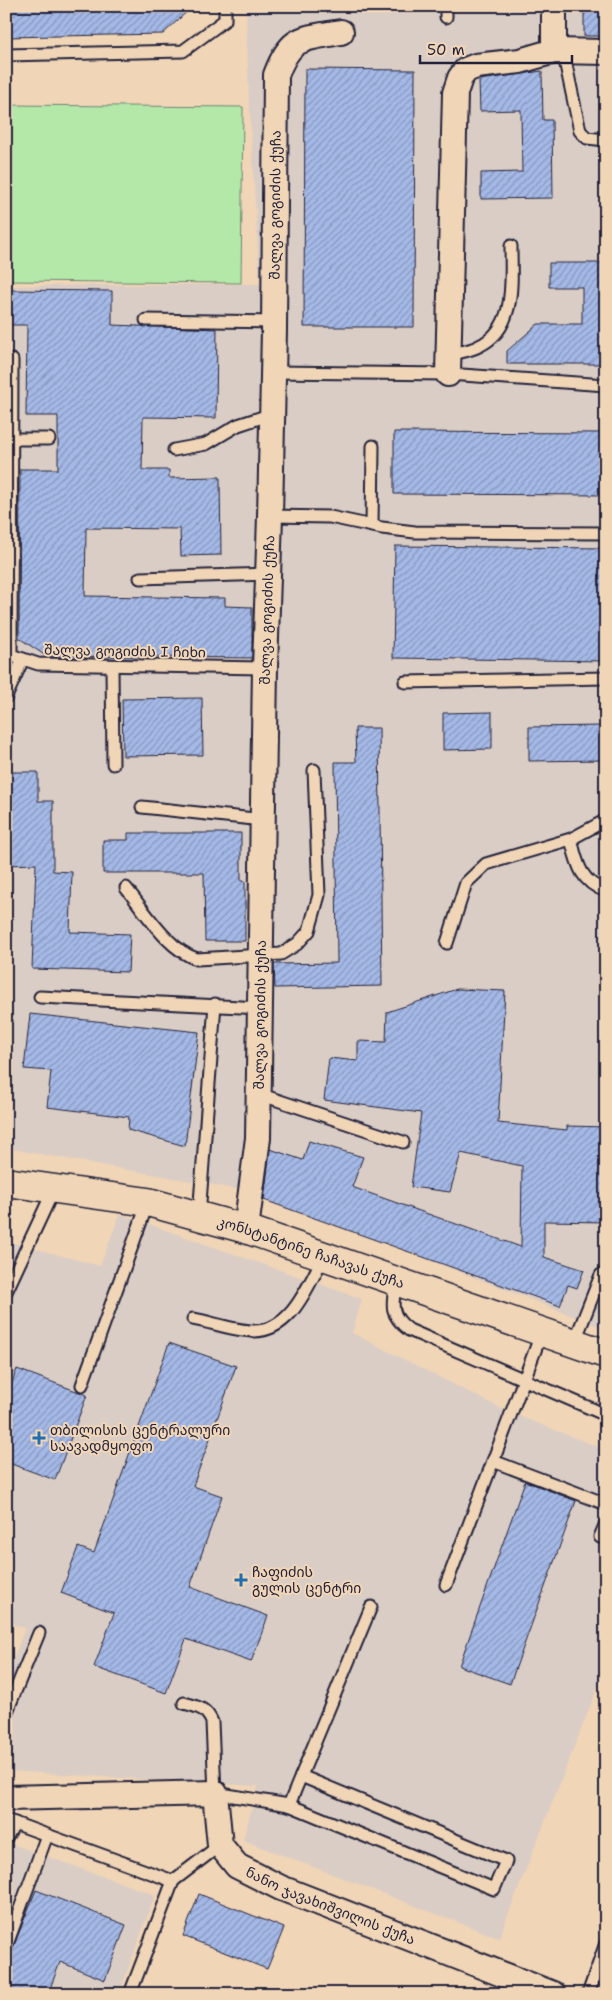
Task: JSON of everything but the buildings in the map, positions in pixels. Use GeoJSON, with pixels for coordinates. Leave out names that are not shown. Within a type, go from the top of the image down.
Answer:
{"type":"FeatureCollection","features":[{"type":"Feature","properties":{"kind":"street"},"geometry":{"type":"LineString","coordinates":[[554,6],[558,51]]}},
{"type":"Feature","properties":{"kind":"street","name":"შალვა გოგიძის ქუჩა"},"geometry":{"type":"LineString","coordinates":[[246,1229],[258,1138],[265,668],[274,322],[276,75],[284,54],[300,40],[341,32]]}},
{"type":"Feature","properties":{"kind":"street"},"geometry":{"type":"LineString","coordinates":[[449,365],[455,93],[458,85],[466,70],[476,66],[520,60],[558,51],[606,52]]}},
{"type":"Feature","properties":{"kind":"street","name":"კონსტანტინე ჩაჩავას ქუჩა"},"geometry":{"type":"LineString","coordinates":[[6,1182],[148,1202],[246,1229],[606,1354]]}},
{"type":"Feature","properties":{"kind":"street"},"geometry":{"type":"LineString","coordinates":[[6,1798],[215,1793],[220,1845]]}},
{"type":"Feature","properties":{"kind":"street","name":"ნანო ჯავახიშვილის ქუჩა"},"geometry":{"type":"LineString","coordinates":[[220,1845],[238,1866],[281,1888],[524,1988],[552,1994]]}},
{"type":"Feature","properties":{"kind":"lane"},"geometry":{"type":"LineString","coordinates":[[6,55],[183,51],[225,20],[225,6]]}},
{"type":"Feature","properties":{"kind":"lane"},"geometry":{"type":"LineString","coordinates":[[558,51],[582,135],[587,138],[606,140]]}},
{"type":"Feature","properties":{"kind":"lane"},"geometry":{"type":"LineString","coordinates":[[449,365],[479,346],[501,326],[511,301],[511,246]]}},
{"type":"Feature","properties":{"kind":"lane"},"geometry":{"type":"LineString","coordinates":[[146,320],[274,322]]}},
{"type":"Feature","properties":{"kind":"lane"},"geometry":{"type":"LineString","coordinates":[[6,697],[23,659],[10,655],[9,461],[12,439],[12,360]]}},
{"type":"Feature","properties":{"kind":"lane"},"geometry":{"type":"LineString","coordinates":[[273,372],[449,365],[606,385]]}},
{"type":"Feature","properties":{"kind":"lane"},"geometry":{"type":"LineString","coordinates":[[174,450],[206,444],[238,425],[272,414]]}},
{"type":"Feature","properties":{"kind":"lane"},"geometry":{"type":"LineString","coordinates":[[12,439],[49,439]]}},
{"type":"Feature","properties":{"kind":"lane"},"geometry":{"type":"LineString","coordinates":[[372,526],[373,446]]}},
{"type":"Feature","properties":{"kind":"lane"},"geometry":{"type":"LineString","coordinates":[[270,516],[330,518],[415,532],[606,533]]}},
{"type":"Feature","properties":{"kind":"lane"},"geometry":{"type":"LineString","coordinates":[[140,578],[268,574]]}},
{"type":"Feature","properties":{"kind":"lane","name":"შალვა გოგიძის I ჩიხი"},"geometry":{"type":"LineString","coordinates":[[23,659],[38,664],[265,668]]}},
{"type":"Feature","properties":{"kind":"lane"},"geometry":{"type":"LineString","coordinates":[[112,666],[113,764]]}},
{"type":"Feature","properties":{"kind":"lane"},"geometry":{"type":"LineString","coordinates":[[405,682],[606,678]]}},
{"type":"Feature","properties":{"kind":"lane"},"geometry":{"type":"LineString","coordinates":[[126,888],[173,946],[186,955],[197,959],[280,954],[297,944],[309,931],[319,895],[314,770]]}},
{"type":"Feature","properties":{"kind":"lane"},"geometry":{"type":"LineString","coordinates":[[142,807],[263,820]]}},
{"type":"Feature","properties":{"kind":"lane"},"geometry":{"type":"LineString","coordinates":[[447,943],[466,883],[486,864],[571,839],[606,820]]}},
{"type":"Feature","properties":{"kind":"lane"},"geometry":{"type":"LineString","coordinates":[[571,839],[579,870],[597,888],[606,891]]}},
{"type":"Feature","properties":{"kind":"lane"},"geometry":{"type":"LineString","coordinates":[[40,998],[215,1004],[260,1008]]}},
{"type":"Feature","properties":{"kind":"lane"},"geometry":{"type":"LineString","coordinates":[[199,1216],[215,1004]]}},
{"type":"Feature","properties":{"kind":"lane"},"geometry":{"type":"LineString","coordinates":[[259,1094],[403,1142]]}},
{"type":"Feature","properties":{"kind":"lane"},"geometry":{"type":"LineString","coordinates":[[6,1292],[54,1188]]}},
{"type":"Feature","properties":{"kind":"lane"},"geometry":{"type":"LineString","coordinates":[[82,1385],[148,1202]]}},
{"type":"Feature","properties":{"kind":"lane"},"geometry":{"type":"LineString","coordinates":[[193,1319],[252,1331],[267,1330],[284,1320],[293,1310],[324,1256]]}},
{"type":"Feature","properties":{"kind":"lane"},"geometry":{"type":"LineString","coordinates":[[574,1343],[601,1275],[606,1272]]}},
{"type":"Feature","properties":{"kind":"lane"},"geometry":{"type":"LineString","coordinates":[[396,1281],[392,1304],[398,1321],[409,1330],[606,1416]]}},
{"type":"Feature","properties":{"kind":"lane"},"geometry":{"type":"LineString","coordinates":[[446,1585],[542,1332]]}},
{"type":"Feature","properties":{"kind":"lane"},"geometry":{"type":"LineString","coordinates":[[493,1461],[606,1504]]}},
{"type":"Feature","properties":{"kind":"lane"},"geometry":{"type":"LineString","coordinates":[[600,1537],[606,1522]]}},
{"type":"Feature","properties":{"kind":"lane"},"geometry":{"type":"LineString","coordinates":[[289,1805],[371,1607]]}},
{"type":"Feature","properties":{"kind":"lane"},"geometry":{"type":"LineString","coordinates":[[6,1714],[39,1633]]}},
{"type":"Feature","properties":{"kind":"lane"},"geometry":{"type":"LineString","coordinates":[[184,1703],[202,1708],[212,1722],[215,1793],[289,1805],[494,1889],[506,1860],[301,1776]]}},
{"type":"Feature","properties":{"kind":"lane"},"geometry":{"type":"LineString","coordinates":[[6,1838],[10,1822],[173,1880]]}},
{"type":"Feature","properties":{"kind":"lane"},"geometry":{"type":"LineString","coordinates":[[6,1947],[47,1835]]}},
{"type":"Feature","properties":{"kind":"lane"},"geometry":{"type":"LineString","coordinates":[[130,1994],[173,1880],[220,1845]]}},
{"type":"Feature","properties":{"kind":"lane"},"geometry":{"type":"LineString","coordinates":[[588,1994],[606,1943]]}},
{"type":"Feature","properties":{"kind":"shaded area"},"geometry":{"type":"Polygon","coordinates":[[[246,6],[606,6],[606,1329],[258,1193],[6,1148],[6,286],[260,284],[249,100],[246,6]]]}},
{"type":"Feature","properties":{"kind":"shaded area","name":"ჩაფიძის გულის ცენტრი"},"geometry":{"type":"Polygon","coordinates":[[[120,1214],[362,1299],[352,1333],[506,1411],[606,1450],[606,1666],[499,1938],[243,1840],[258,1786],[6,1771],[6,1678],[25,1628],[6,1622],[6,1241],[100,1266],[120,1214]]]}},
{"type":"Feature","properties":{"kind":"shaded area"},"geometry":{"type":"Polygon","coordinates":[[[6,1842],[155,1895],[119,1994],[6,1994],[6,1842]]]}},
{"type":"Feature","properties":{"kind":"green space"},"geometry":{"type":"Polygon","coordinates":[[[6,105],[243,107],[241,283],[6,281],[6,105]]]}},
{"type":"Feature","properties":{"kind":"place","name":"თბილისის ცენტრალური საავადმყოფო"},"geometry":{"type":"Point","coordinates":[39,1438]}},
{"type":"Feature","properties":{"kind":"place","name":"ჩაფიძის გულის ცენტრი"},"geometry":{"type":"Point","coordinates":[241,1580]}}]}
